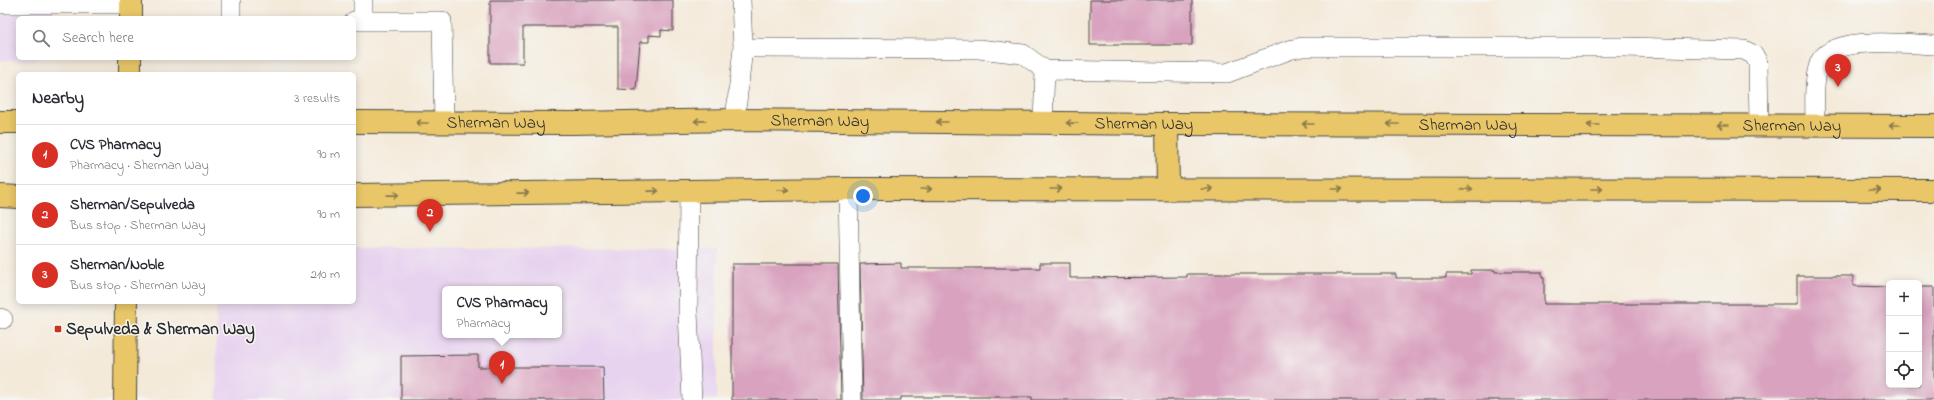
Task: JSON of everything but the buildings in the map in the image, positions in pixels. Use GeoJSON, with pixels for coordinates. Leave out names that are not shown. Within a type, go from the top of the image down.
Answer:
{"type":"FeatureCollection","features":[{"type":"Feature","properties":{"kind":"main road"},"geometry":{"type":"LineString","coordinates":[[130,60],[130,72]]}},
{"type":"Feature","properties":{"kind":"main road","name":"Sherman Way"},"geometry":{"type":"LineString","coordinates":[[356,122],[572,123],[735,120],[1167,124],[1934,126]]}},
{"type":"Feature","properties":{"kind":"main road"},"geometry":{"type":"LineString","coordinates":[[0,122],[16,122]]}},
{"type":"Feature","properties":{"kind":"main road"},"geometry":{"type":"LineString","coordinates":[[1167,124],[1168,189]]}},
{"type":"Feature","properties":{"kind":"main road"},"geometry":{"type":"LineString","coordinates":[[356,195],[848,189],[1934,190]]}},
{"type":"Feature","properties":{"kind":"main road"},"geometry":{"type":"LineString","coordinates":[[0,196],[16,197]]}},
{"type":"Feature","properties":{"kind":"main road"},"geometry":{"type":"LineString","coordinates":[[125,400],[126,304]]}},
{"type":"Feature","properties":{"kind":"lane"},"geometry":{"type":"LineString","coordinates":[[231,0],[231,16]]}},
{"type":"Feature","properties":{"kind":"lane"},"geometry":{"type":"LineString","coordinates":[[363,0],[358,21],[442,21],[444,123]]}},
{"type":"Feature","properties":{"kind":"lane"},"geometry":{"type":"LineString","coordinates":[[735,120],[744,48],[741,0]]}},
{"type":"Feature","properties":{"kind":"lane"},"geometry":{"type":"LineString","coordinates":[[0,4],[27,2],[131,8]]}},
{"type":"Feature","properties":{"kind":"lane"},"geometry":{"type":"LineString","coordinates":[[1815,125],[1816,81],[1819,64],[1824,55],[1840,46],[1863,43],[1934,45]]}},
{"type":"Feature","properties":{"kind":"lane"},"geometry":{"type":"LineString","coordinates":[[744,48],[980,49],[1023,54],[1045,70],[1227,73],[1289,50],[1302,47],[1624,47],[1744,50],[1754,55],[1758,64],[1759,125]]}},
{"type":"Feature","properties":{"kind":"lane"},"geometry":{"type":"LineString","coordinates":[[1043,122],[1045,70]]}},
{"type":"Feature","properties":{"kind":"lane"},"geometry":{"type":"LineString","coordinates":[[848,189],[852,400]]}},
{"type":"Feature","properties":{"kind":"lane"},"geometry":{"type":"LineString","coordinates":[[689,191],[688,312],[692,400]]}},
{"type":"Feature","properties":{"kind":"shaded area"},"geometry":{"type":"Polygon","coordinates":[[[0,0],[53,0],[53,16],[16,16],[16,60],[0,60],[0,0]]]}},
{"type":"Feature","properties":{"kind":"shaded area"},"geometry":{"type":"Polygon","coordinates":[[[356,248],[717,249],[717,400],[217,400],[216,304],[356,304],[356,248]]]}},
{"type":"Feature","properties":{"kind":"place","name":"Sherman/Noble"},"geometry":{"type":"Point","coordinates":[1838,87]}},
{"type":"Feature","properties":{"kind":"place","name":"Sherman/Sepulveda"},"geometry":{"type":"Point","coordinates":[430,232]}},
{"type":"Feature","properties":{"kind":"place","name":"Sepulveda & Sherman Way"},"geometry":{"type":"Point","coordinates":[58,329]}},
{"type":"Feature","properties":{"kind":"place","name":"CVS Pharmacy"},"geometry":{"type":"Point","coordinates":[502,384]}}]}
